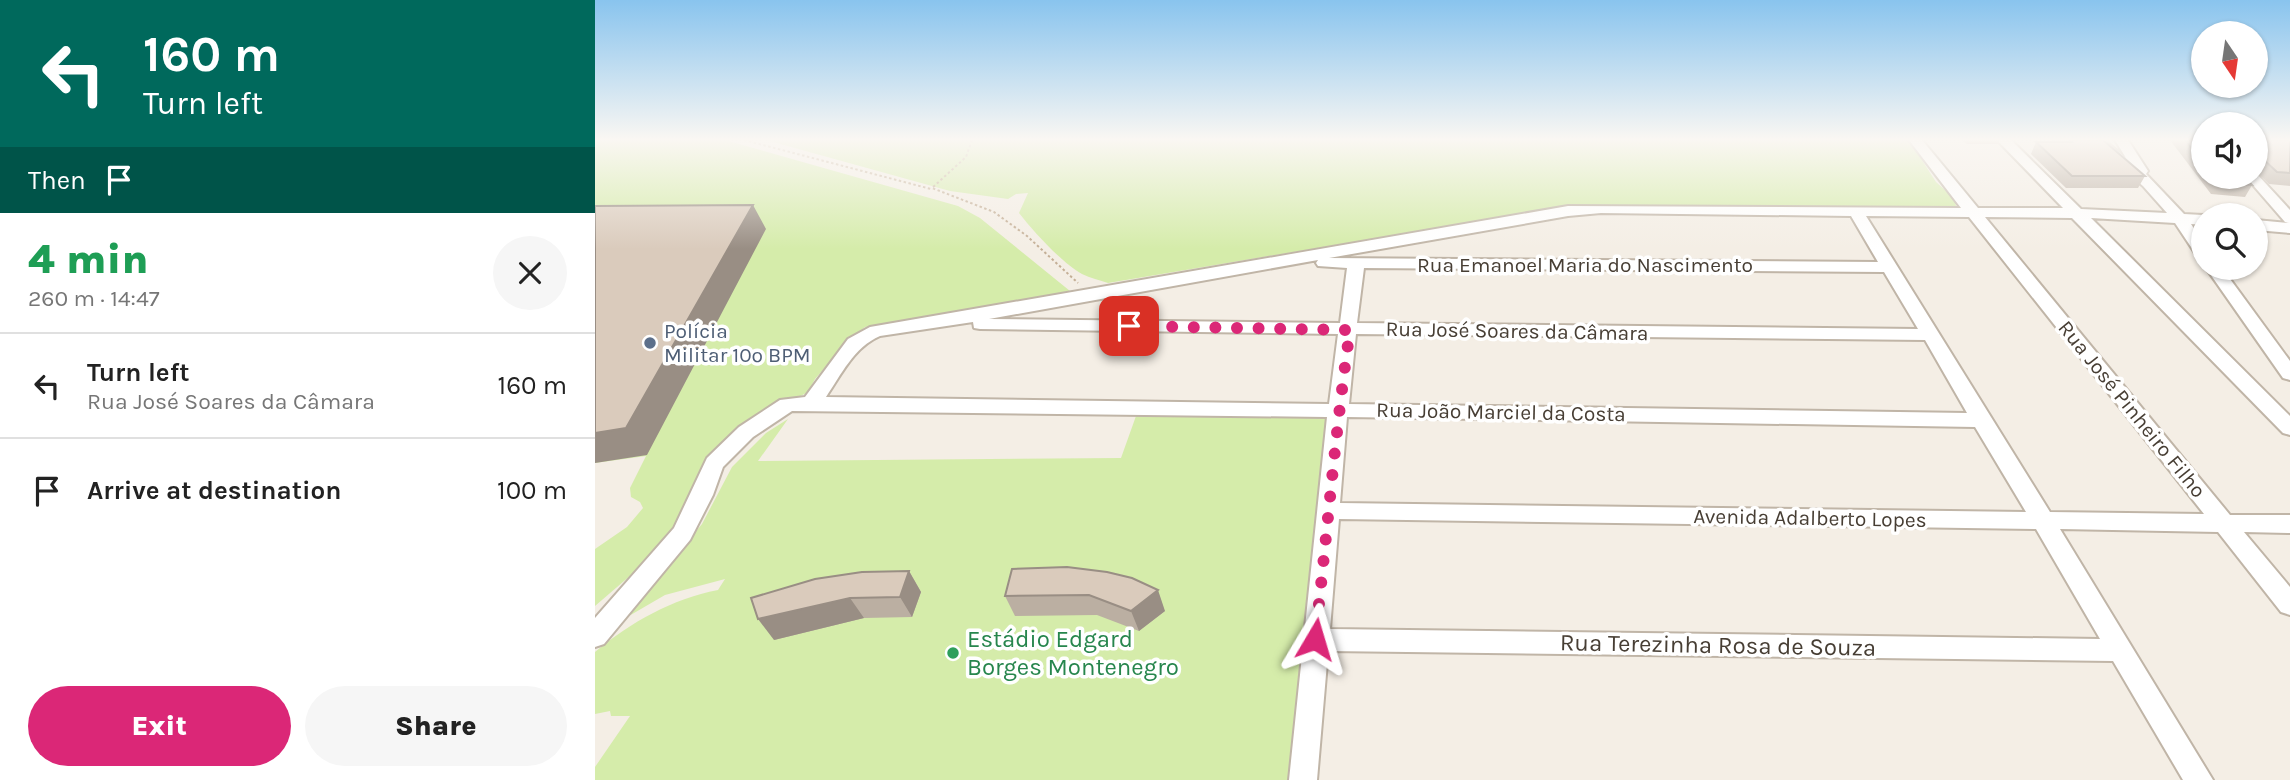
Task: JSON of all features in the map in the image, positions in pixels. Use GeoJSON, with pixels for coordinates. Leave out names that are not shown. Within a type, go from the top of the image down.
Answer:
{"type":"FeatureCollection","features":[{"type":"Feature","properties":{"kind":"street","name":"Rua José Pinheiro Filho"},"geometry":{"type":"LineString","coordinates":[[1945,176],[2290,605]]}},
{"type":"Feature","properties":{"kind":"street"},"geometry":{"type":"LineString","coordinates":[[2039,176],[2290,428]]}},
{"type":"Feature","properties":{"kind":"street"},"geometry":{"type":"LineString","coordinates":[[2140,176],[2148,183]]}},
{"type":"Feature","properties":{"kind":"street"},"geometry":{"type":"LineString","coordinates":[[2144,176],[2191,236]]}},
{"type":"Feature","properties":{"kind":"street"},"geometry":{"type":"LineString","coordinates":[[2264,189],[2290,219]]}},
{"type":"Feature","properties":{"kind":"street"},"geometry":{"type":"LineString","coordinates":[[811,403],[854,343],[876,331],[936,323],[1568,211],[1601,209],[2075,213],[2191,219]]}},
{"type":"Feature","properties":{"kind":"street"},"geometry":{"type":"LineString","coordinates":[[1856,211],[2199,780]]}},
{"type":"Feature","properties":{"kind":"street"},"geometry":{"type":"LineString","coordinates":[[2268,226],[2290,228]]}},
{"type":"Feature","properties":{"kind":"street","name":"Rua Emanoel Maria do Nascimento"},"geometry":{"type":"LineString","coordinates":[[1280,263],[1890,267]]}},
{"type":"Feature","properties":{"kind":"street"},"geometry":{"type":"LineString","coordinates":[[1303,780],[1338,410],[1350,330],[1356,263]]}},
{"type":"Feature","properties":{"kind":"street"},"geometry":{"type":"LineString","coordinates":[[2223,280],[2290,374]]}},
{"type":"Feature","properties":{"kind":"street","name":"Rua José Soares da Câmara"},"geometry":{"type":"LineString","coordinates":[[936,323],[1931,335]]}},
{"type":"Feature","properties":{"kind":"street","name":"Rua João Marciel da Costa"},"geometry":{"type":"LineString","coordinates":[[595,636],[682,534],[702,495],[714,463],[747,432],[787,405],[811,403],[1982,420]]}},
{"type":"Feature","properties":{"kind":"street","name":"Avenida Adalberto Lopes"},"geometry":{"type":"LineString","coordinates":[[1330,511],[2290,524]]}},
{"type":"Feature","properties":{"kind":"street","name":"Rua Terezinha Rosa de Souza"},"geometry":{"type":"LineString","coordinates":[[1315,639],[2121,650]]}},
{"type":"Feature","properties":{"kind":"path"},"geometry":{"type":"LineString","coordinates":[[883,176],[974,202],[994,212],[1090,295]]}},
{"type":"Feature","properties":{"kind":"path"},"geometry":{"type":"LineString","coordinates":[[935,190],[932,188],[947,176]]}},
{"type":"Feature","properties":{"kind":"green space"},"geometry":{"type":"Polygon","coordinates":[[[595,176],[854,176],[958,206],[980,218],[1070,291],[865,327],[850,339],[815,379],[808,392],[757,420],[666,538],[638,569],[595,606],[595,549],[627,527],[643,508],[640,502],[631,497],[630,488],[646,456],[595,463],[595,176]]]}},
{"type":"Feature","properties":{"kind":"green space"},"geometry":{"type":"Polygon","coordinates":[[[897,176],[1932,176],[1954,198],[1956,206],[1839,208],[1574,205],[1108,283],[1074,269],[1032,229],[1019,213],[1028,193],[1016,194],[1008,199],[950,191],[897,176]]]}},
{"type":"Feature","properties":{"kind":"green space","name":"Estádio Edgard Borges Montenegro"},"geometry":{"type":"Polygon","coordinates":[[[1325,414],[1328,419],[1324,464],[1292,780],[595,780],[595,767],[630,716],[611,716],[610,711],[595,714],[595,652],[653,613],[684,599],[718,590],[725,579],[665,595],[622,620],[702,524],[732,467],[766,433],[788,419],[758,461],[1121,458],[1136,416],[1325,414]]]}},
{"type":"Feature","properties":{"kind":"building","name":"Polícia Militar 10º BPM"},"geometry":{"type":"Polygon","coordinates":[[[753,205],[626,428],[595,433],[595,206],[753,205]]]}},
{"type":"Feature","properties":{"kind":"building"},"geometry":{"type":"Polygon","coordinates":[[[1067,567],[1132,578],[1158,590],[1131,611],[1089,595],[1005,596],[1012,569],[1067,567]]]}},
{"type":"Feature","properties":{"kind":"building"},"geometry":{"type":"Polygon","coordinates":[[[909,571],[900,597],[850,598],[758,619],[751,598],[815,579],[862,572],[909,571]]]}},
{"type":"Feature","properties":{"kind":"place","name":"Polícia Militar 10º BPM"},"geometry":{"type":"Point","coordinates":[650,343]}},
{"type":"Feature","properties":{"kind":"place","name":"Estádio Edgard Borges Montenegro"},"geometry":{"type":"Point","coordinates":[953,653]}},
{"type":"Feature","properties":{"kind":"route"},"geometry":{"type":"LineString","coordinates":[[1129,326],[1350,330],[1338,410],[1330,511],[1315,639]]}}]}
